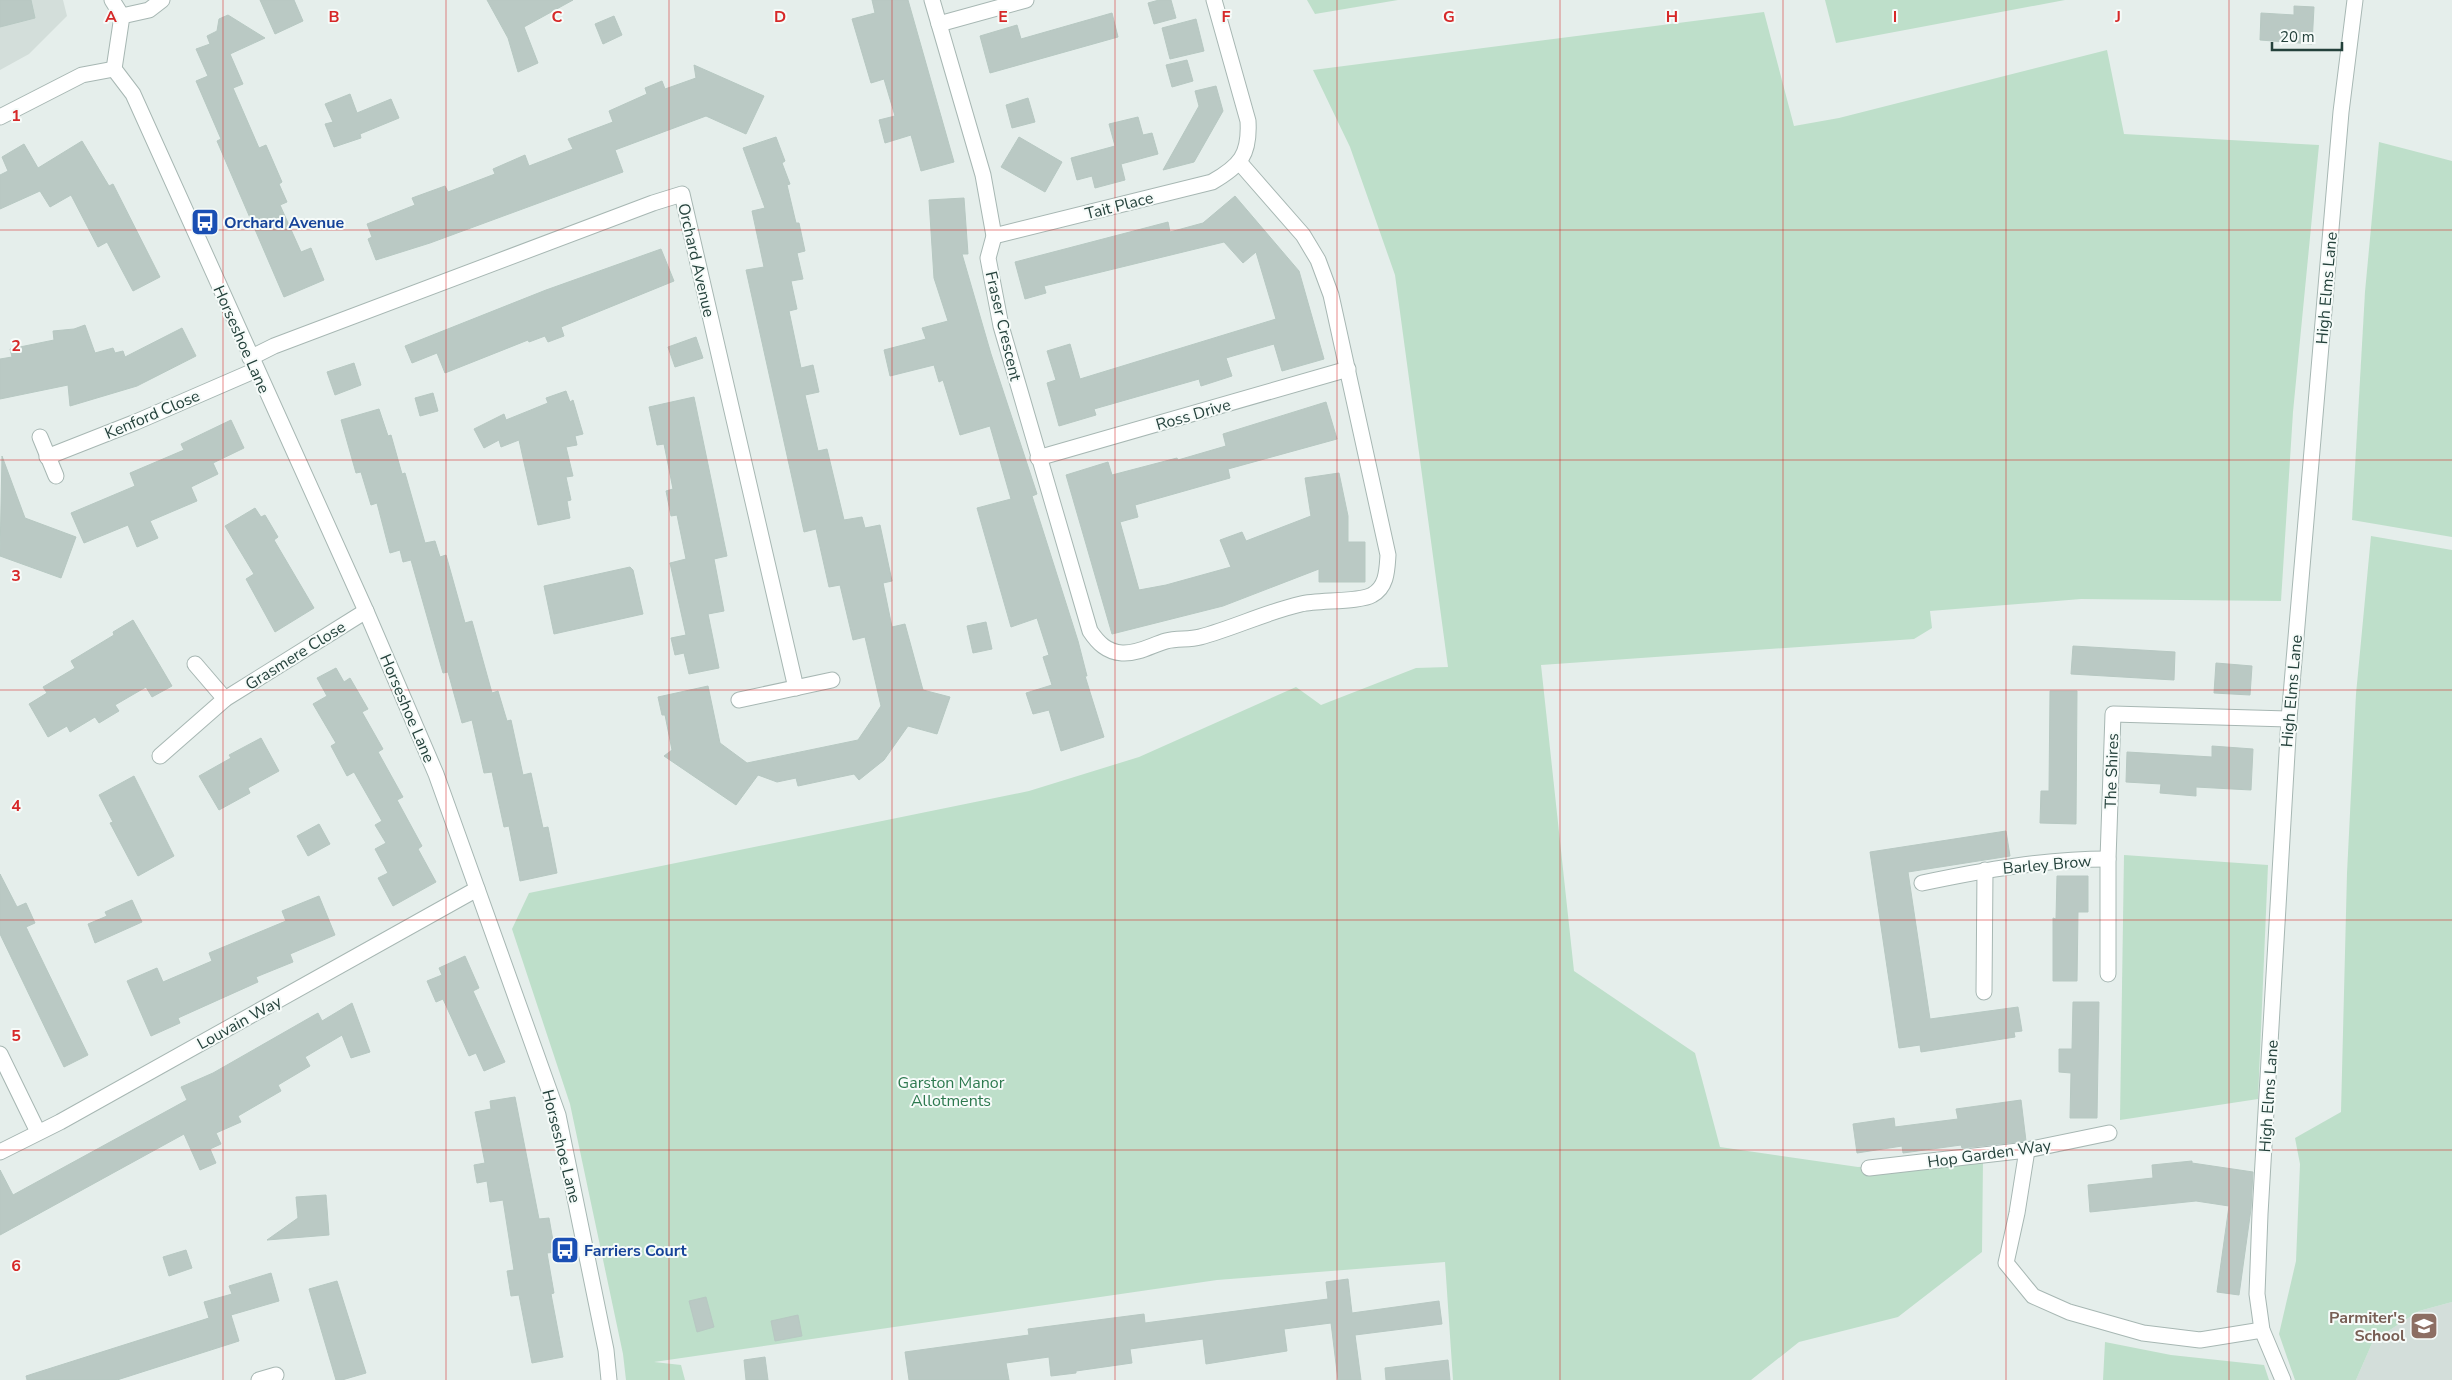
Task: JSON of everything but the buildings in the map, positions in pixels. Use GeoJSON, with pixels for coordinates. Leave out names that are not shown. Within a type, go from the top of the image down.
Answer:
{"type":"FeatureCollection","features":[{"type":"Feature","properties":{"kind":"street"},"geometry":{"type":"LineString","coordinates":[[0,116],[82,75],[114,69],[122,16],[112,0]]}},
{"type":"Feature","properties":{"kind":"street"},"geometry":{"type":"LineString","coordinates":[[122,16],[149,10],[162,0]]}},
{"type":"Feature","properties":{"kind":"street","name":"Fraser Crescent"},"geometry":{"type":"LineString","coordinates":[[932,0],[983,175],[994,236],[988,258],[1001,326],[1038,458],[1090,630],[1103,647],[1113,652],[1134,652],[1167,641],[1200,637],[1275,610],[1309,602],[1362,599],[1372,595],[1381,588],[1386,577],[1388,555],[1348,369]]}},
{"type":"Feature","properties":{"kind":"street"},"geometry":{"type":"LineString","coordinates":[[939,24],[1026,0]]}},
{"type":"Feature","properties":{"kind":"street"},"geometry":{"type":"LineString","coordinates":[[1214,0],[1248,121],[1249,140],[1240,163],[1303,235],[1318,260],[1331,295],[1348,369]]}},
{"type":"Feature","properties":{"kind":"street","name":"High Elms Lane"},"geometry":{"type":"LineString","coordinates":[[2283,1380],[2262,1330],[2258,1294],[2260,1214],[2289,719],[2341,112],[2355,0]]}},
{"type":"Feature","properties":{"kind":"street","name":"Horseshoe Lane"},"geometry":{"type":"LineString","coordinates":[[114,69],[133,94],[253,364],[366,611],[436,774],[558,1114],[606,1350],[609,1380]]}},
{"type":"Feature","properties":{"kind":"street","name":"Tait Place"},"geometry":{"type":"LineString","coordinates":[[994,236],[1212,182],[1230,172],[1240,163]]}},
{"type":"Feature","properties":{"kind":"street","name":"Orchard Avenue"},"geometry":{"type":"LineString","coordinates":[[253,364],[274,346],[682,194],[796,688]]}},
{"type":"Feature","properties":{"kind":"street","name":"Kenford Close"},"geometry":{"type":"LineString","coordinates":[[48,457],[136,422],[253,364]]}},
{"type":"Feature","properties":{"kind":"street","name":"Ross Drive"},"geometry":{"type":"LineString","coordinates":[[1038,458],[1348,369]]}},
{"type":"Feature","properties":{"kind":"street"},"geometry":{"type":"LineString","coordinates":[[40,437],[56,476]]}},
{"type":"Feature","properties":{"kind":"street","name":"Grasmere Close"},"geometry":{"type":"LineString","coordinates":[[160,756],[225,699],[366,611]]}},
{"type":"Feature","properties":{"kind":"street"},"geometry":{"type":"LineString","coordinates":[[195,664],[225,699]]}},
{"type":"Feature","properties":{"kind":"street"},"geometry":{"type":"LineString","coordinates":[[740,700],[832,680]]}},
{"type":"Feature","properties":{"kind":"street","name":"The Shires"},"geometry":{"type":"LineString","coordinates":[[2108,974],[2108,859],[2113,714],[2289,719]]}},
{"type":"Feature","properties":{"kind":"street","name":"Barley Brow"},"geometry":{"type":"LineString","coordinates":[[1922,883],[1985,870],[2073,859],[2108,859]]}},
{"type":"Feature","properties":{"kind":"street","name":"Barley Brow"},"geometry":{"type":"LineString","coordinates":[[1984,992],[1985,870]]}},
{"type":"Feature","properties":{"kind":"street","name":"Louvain Way"},"geometry":{"type":"LineString","coordinates":[[0,1152],[477,889]]}},
{"type":"Feature","properties":{"kind":"street"},"geometry":{"type":"LineString","coordinates":[[0,1054],[38,1132]]}},
{"type":"Feature","properties":{"kind":"street","name":"Hop Garden Way"},"geometry":{"type":"LineString","coordinates":[[1869,1168],[2027,1150],[2109,1133]]}},
{"type":"Feature","properties":{"kind":"street"},"geometry":{"type":"LineString","coordinates":[[2027,1150],[2017,1213],[2006,1263],[2033,1296],[2069,1312],[2143,1333],[2200,1340],[2262,1330]]}},
{"type":"Feature","properties":{"kind":"street"},"geometry":{"type":"LineString","coordinates":[[259,1380],[276,1375]]}},
{"type":"Feature","properties":{"kind":"shaded area"},"geometry":{"type":"Polygon","coordinates":[[[0,0],[63,0],[67,16],[29,54],[0,70],[0,0]]]}},
{"type":"Feature","properties":{"kind":"shaded area","name":"Parmiter's School"},"geometry":{"type":"Polygon","coordinates":[[[2452,1302],[2452,1380],[2356,1380],[2373,1341],[2419,1311],[2452,1302]]]}},
{"type":"Feature","properties":{"kind":"green space"},"geometry":{"type":"Polygon","coordinates":[[[1307,0],[1398,0],[1315,14],[1307,0]]]}},
{"type":"Feature","properties":{"kind":"green space"},"geometry":{"type":"Polygon","coordinates":[[[1825,0],[2065,0],[1836,43],[1825,0]]]}},
{"type":"Feature","properties":{"kind":"green space","name":"Garston Manor Allotments"},"geometry":{"type":"Polygon","coordinates":[[[1764,12],[1794,126],[1839,118],[2107,50],[2124,134],[2319,145],[2293,412],[2281,601],[2081,599],[1930,611],[1932,628],[1914,639],[1541,665],[1574,971],[1695,1053],[1720,1147],[1858,1167],[1983,1159],[1982,1252],[1898,1317],[1799,1342],[1751,1380],[1453,1380],[1445,1262],[1217,1280],[654,1362],[681,1365],[685,1380],[626,1380],[623,1354],[570,1104],[512,929],[529,893],[1029,791],[1139,757],[1296,687],[1321,705],[1416,668],[1448,667],[1395,275],[1350,147],[1313,70],[1764,12]]]}},
{"type":"Feature","properties":{"kind":"green space"},"geometry":{"type":"Polygon","coordinates":[[[2379,142],[2452,161],[2452,537],[2352,520],[2365,292],[2379,142]]]}},
{"type":"Feature","properties":{"kind":"green space"},"geometry":{"type":"Polygon","coordinates":[[[2371,536],[2452,550],[2452,1302],[2419,1311],[2373,1341],[2356,1380],[2295,1380],[2279,1334],[2296,1261],[2300,1164],[2295,1138],[2341,1112],[2347,873],[2356,694],[2371,536]]]}},
{"type":"Feature","properties":{"kind":"green space"},"geometry":{"type":"Polygon","coordinates":[[[2124,855],[2268,865],[2258,1099],[2120,1120],[2124,855]]]}},
{"type":"Feature","properties":{"kind":"green space"},"geometry":{"type":"Polygon","coordinates":[[[2105,1342],[2171,1355],[2264,1365],[2269,1380],[2103,1380],[2105,1342]]]}},
{"type":"Feature","properties":{"kind":"place","name":"Orchard Avenue"},"geometry":{"type":"Point","coordinates":[205,222]}},
{"type":"Feature","properties":{"kind":"place","name":"Farriers Court"},"geometry":{"type":"Point","coordinates":[565,1250]}},
{"type":"Feature","properties":{"kind":"place","name":"Parmiter's School"},"geometry":{"type":"Point","coordinates":[2424,1326]}}]}
